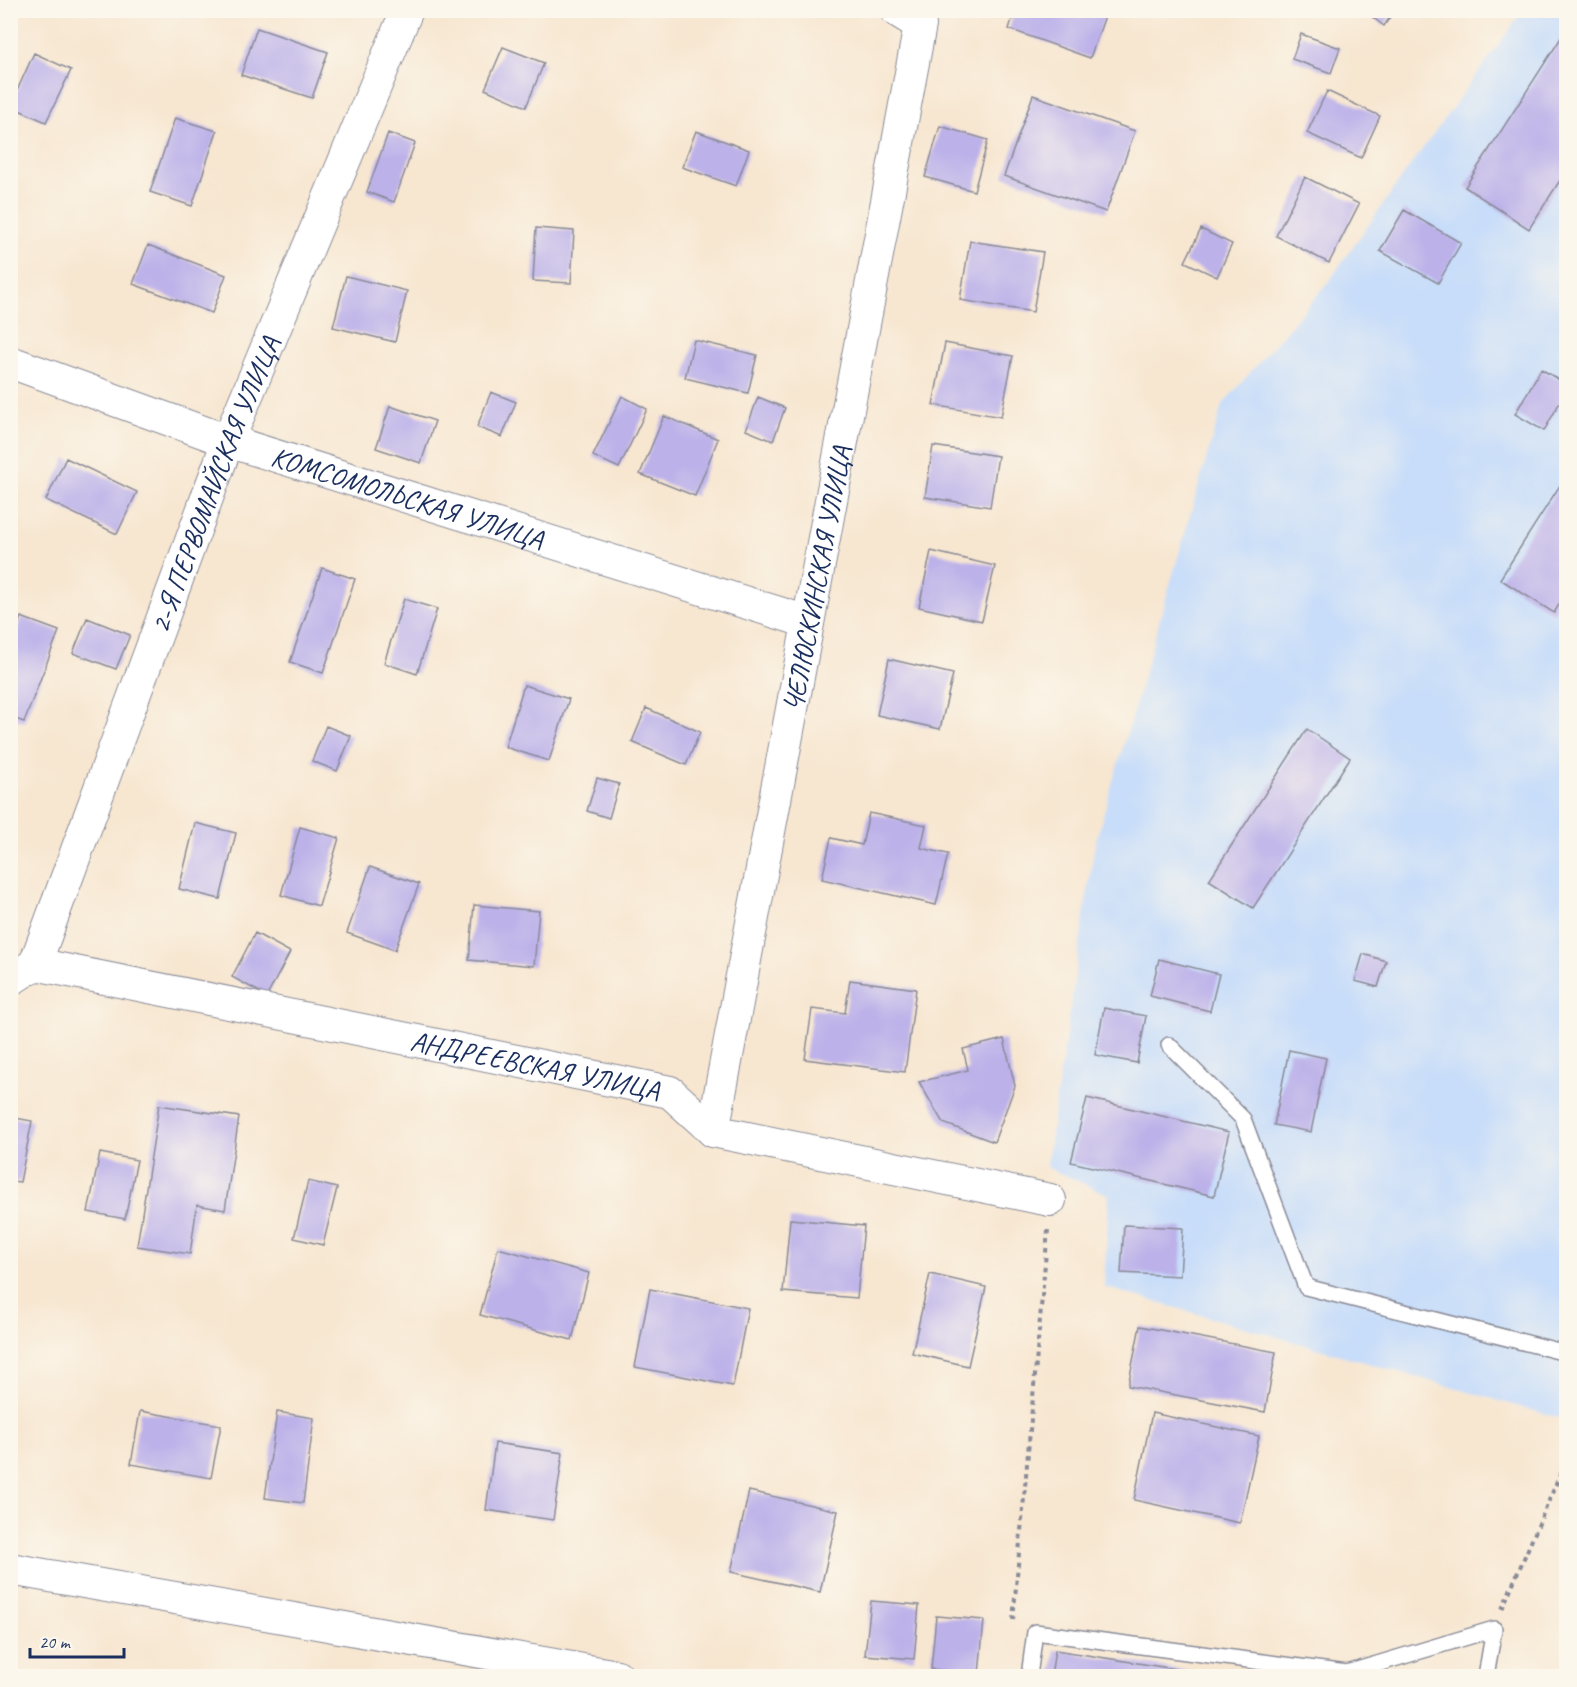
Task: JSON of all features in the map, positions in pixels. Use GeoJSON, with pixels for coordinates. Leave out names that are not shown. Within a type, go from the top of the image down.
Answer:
{"type":"FeatureCollection","features":[{"type":"Feature","properties":{"kind":"street","name":"2-Я ПЕРВОМАЙСКАЯ УЛИЦА"},"geometry":{"type":"LineString","coordinates":[[22,972],[228,441],[407,10]]}},
{"type":"Feature","properties":{"kind":"street","name":"ЧЕЛЮСКИНСКАЯ УЛИЦА"},"geometry":{"type":"LineString","coordinates":[[713,1131],[808,622],[908,18]]}},
{"type":"Feature","properties":{"kind":"street","name":"КОМСОМОЛЬСКАЯ УЛИЦА"},"geometry":{"type":"LineString","coordinates":[[10,362],[228,441],[808,622]]}},
{"type":"Feature","properties":{"kind":"street","name":"АНДРЕЕВСКАЯ УЛИЦА"},"geometry":{"type":"LineString","coordinates":[[22,972],[670,1092],[713,1131]]}},
{"type":"Feature","properties":{"kind":"street"},"geometry":{"type":"LineString","coordinates":[[713,1131],[1050,1200]]}},
{"type":"Feature","properties":{"kind":"street"},"geometry":{"type":"LineString","coordinates":[[10,1569],[617,1677]]}},
{"type":"Feature","properties":{"kind":"lane"},"geometry":{"type":"LineString","coordinates":[[1169,1045],[1243,1119],[1306,1287],[1566,1353]]}},
{"type":"Feature","properties":{"kind":"lane"},"geometry":{"type":"LineString","coordinates":[[1029,1677],[1035,1632],[1347,1673],[1494,1629],[1486,1677]]}},
{"type":"Feature","properties":{"kind":"path"},"geometry":{"type":"LineString","coordinates":[[1013,1621],[1050,1200]]}},
{"type":"Feature","properties":{"kind":"path"},"geometry":{"type":"LineString","coordinates":[[1494,1629],[1566,1461]]}},
{"type":"Feature","properties":{"kind":"shaded area"},"geometry":{"type":"Polygon","coordinates":[[[1523,11],[1566,11],[1566,1420],[1104,1287],[1109,1195],[1046,1167],[1095,843],[1222,405],[1327,284],[1523,11]]]}},
{"type":"Feature","properties":{"kind":"building"},"geometry":{"type":"Polygon","coordinates":[[[1015,10],[1091,10],[1105,16],[1090,58],[1009,29],[1015,10]]]}},
{"type":"Feature","properties":{"kind":"building"},"geometry":{"type":"Polygon","coordinates":[[[1375,10],[1395,10],[1384,26],[1371,16],[1375,10]]]}},
{"type":"Feature","properties":{"kind":"building"},"geometry":{"type":"Polygon","coordinates":[[[257,28],[328,52],[312,98],[241,75],[257,28]]]}},
{"type":"Feature","properties":{"kind":"building"},"geometry":{"type":"Polygon","coordinates":[[[1566,30],[1566,171],[1529,229],[1465,187],[1566,30]]]}},
{"type":"Feature","properties":{"kind":"building"},"geometry":{"type":"Polygon","coordinates":[[[1301,34],[1340,48],[1331,73],[1292,59],[1301,34]]]}},
{"type":"Feature","properties":{"kind":"building"},"geometry":{"type":"Polygon","coordinates":[[[503,47],[544,63],[526,107],[485,89],[503,47]]]}},
{"type":"Feature","properties":{"kind":"building"},"geometry":{"type":"Polygon","coordinates":[[[34,53],[71,70],[46,122],[10,106],[34,53]]]}},
{"type":"Feature","properties":{"kind":"building"},"geometry":{"type":"Polygon","coordinates":[[[1327,91],[1380,116],[1361,158],[1307,133],[1327,91]]]}},
{"type":"Feature","properties":{"kind":"building"},"geometry":{"type":"Polygon","coordinates":[[[1033,95],[1135,131],[1106,212],[1004,176],[1033,95]]]}},
{"type":"Feature","properties":{"kind":"building"},"geometry":{"type":"Polygon","coordinates":[[[175,118],[217,131],[192,206],[150,192],[175,118]]]}},
{"type":"Feature","properties":{"kind":"building"},"geometry":{"type":"Polygon","coordinates":[[[940,126],[988,140],[974,191],[925,177],[940,126]]]}},
{"type":"Feature","properties":{"kind":"building"},"geometry":{"type":"Polygon","coordinates":[[[696,131],[749,150],[736,186],[682,167],[696,131]]]}},
{"type":"Feature","properties":{"kind":"building"},"geometry":{"type":"Polygon","coordinates":[[[388,133],[415,143],[394,202],[367,192],[388,133]]]}},
{"type":"Feature","properties":{"kind":"building"},"geometry":{"type":"Polygon","coordinates":[[[1305,177],[1359,204],[1329,263],[1276,236],[1305,177]]]}},
{"type":"Feature","properties":{"kind":"building"},"geometry":{"type":"Polygon","coordinates":[[[1404,210],[1461,243],[1438,283],[1380,251],[1404,210]]]}},
{"type":"Feature","properties":{"kind":"building"},"geometry":{"type":"Polygon","coordinates":[[[536,228],[574,231],[571,283],[533,281],[536,228]]]}},
{"type":"Feature","properties":{"kind":"building"},"geometry":{"type":"Polygon","coordinates":[[[1201,229],[1232,244],[1217,277],[1185,262],[1201,229]]]}},
{"type":"Feature","properties":{"kind":"building"},"geometry":{"type":"Polygon","coordinates":[[[970,241],[1043,252],[1033,312],[960,300],[970,241]]]}},
{"type":"Feature","properties":{"kind":"building"},"geometry":{"type":"Polygon","coordinates":[[[148,245],[226,275],[212,313],[133,284],[148,245]]]}},
{"type":"Feature","properties":{"kind":"building"},"geometry":{"type":"Polygon","coordinates":[[[346,276],[407,291],[395,342],[333,327],[346,276]]]}},
{"type":"Feature","properties":{"kind":"building"},"geometry":{"type":"Polygon","coordinates":[[[694,340],[757,355],[748,393],[685,378],[694,340]]]}},
{"type":"Feature","properties":{"kind":"building"},"geometry":{"type":"Polygon","coordinates":[[[945,343],[1013,356],[1001,417],[933,405],[945,343]]]}},
{"type":"Feature","properties":{"kind":"building"},"geometry":{"type":"Polygon","coordinates":[[[1541,369],[1566,384],[1566,391],[1544,431],[1515,414],[1541,369]]]}},
{"type":"Feature","properties":{"kind":"building"},"geometry":{"type":"Polygon","coordinates":[[[491,392],[516,402],[502,437],[477,427],[491,392]]]}},
{"type":"Feature","properties":{"kind":"building"},"geometry":{"type":"Polygon","coordinates":[[[622,396],[647,409],[619,468],[593,456],[622,396]]]}},
{"type":"Feature","properties":{"kind":"building"},"geometry":{"type":"Polygon","coordinates":[[[758,397],[785,408],[773,441],[746,430],[758,397]]]}},
{"type":"Feature","properties":{"kind":"building"},"geometry":{"type":"Polygon","coordinates":[[[390,406],[435,421],[421,463],[376,448],[390,406]]]}},
{"type":"Feature","properties":{"kind":"building"},"geometry":{"type":"Polygon","coordinates":[[[664,416],[718,439],[695,496],[640,474],[664,416]]]}},
{"type":"Feature","properties":{"kind":"building"},"geometry":{"type":"Polygon","coordinates":[[[933,446],[998,456],[990,507],[925,497],[933,446]]]}},
{"type":"Feature","properties":{"kind":"building"},"geometry":{"type":"Polygon","coordinates":[[[66,458],[137,492],[117,534],[46,500],[66,458]]]}},
{"type":"Feature","properties":{"kind":"building"},"geometry":{"type":"Polygon","coordinates":[[[1566,476],[1566,593],[1554,613],[1500,579],[1566,476]]]}},
{"type":"Feature","properties":{"kind":"building"},"geometry":{"type":"Polygon","coordinates":[[[931,551],[995,566],[982,621],[919,607],[931,551]]]}},
{"type":"Feature","properties":{"kind":"building"},"geometry":{"type":"Polygon","coordinates":[[[322,568],[355,579],[323,673],[290,662],[322,568]]]}},
{"type":"Feature","properties":{"kind":"building"},"geometry":{"type":"Polygon","coordinates":[[[404,599],[437,609],[417,674],[384,663],[404,599]]]}},
{"type":"Feature","properties":{"kind":"building"},"geometry":{"type":"Polygon","coordinates":[[[21,617],[59,631],[24,722],[10,717],[10,645],[21,617]]]}},
{"type":"Feature","properties":{"kind":"building"},"geometry":{"type":"Polygon","coordinates":[[[87,618],[130,635],[116,669],[73,653],[87,618]]]}},
{"type":"Feature","properties":{"kind":"building"},"geometry":{"type":"Polygon","coordinates":[[[889,659],[953,674],[940,729],[877,715],[889,659]]]}},
{"type":"Feature","properties":{"kind":"building"},"geometry":{"type":"Polygon","coordinates":[[[524,685],[569,699],[549,761],[505,747],[524,685]]]}},
{"type":"Feature","properties":{"kind":"building"},"geometry":{"type":"Polygon","coordinates":[[[646,708],[700,732],[686,765],[632,742],[646,708]]]}},
{"type":"Feature","properties":{"kind":"building"},"geometry":{"type":"Polygon","coordinates":[[[326,726],[351,736],[337,771],[312,761],[326,726]]]}},
{"type":"Feature","properties":{"kind":"building"},"geometry":{"type":"Polygon","coordinates":[[[1307,729],[1350,758],[1253,908],[1209,880],[1307,729]]]}},
{"type":"Feature","properties":{"kind":"building"},"geometry":{"type":"Polygon","coordinates":[[[597,778],[619,784],[609,818],[587,811],[597,778]]]}},
{"type":"Feature","properties":{"kind":"building"},"geometry":{"type":"Polygon","coordinates":[[[869,813],[926,825],[921,848],[948,854],[936,905],[822,879],[831,838],[862,845],[869,813]]]}},
{"type":"Feature","properties":{"kind":"building"},"geometry":{"type":"Polygon","coordinates":[[[195,823],[236,833],[220,899],[179,889],[195,823]]]}},
{"type":"Feature","properties":{"kind":"building"},"geometry":{"type":"Polygon","coordinates":[[[300,827],[339,838],[319,906],[281,895],[300,827]]]}},
{"type":"Feature","properties":{"kind":"building"},"geometry":{"type":"Polygon","coordinates":[[[370,867],[419,884],[395,950],[347,933],[370,867]]]}},
{"type":"Feature","properties":{"kind":"building"},"geometry":{"type":"Polygon","coordinates":[[[474,905],[539,911],[534,966],[469,960],[474,905]]]}},
{"type":"Feature","properties":{"kind":"building"},"geometry":{"type":"Polygon","coordinates":[[[255,933],[290,952],[267,996],[232,977],[255,933]]]}},
{"type":"Feature","properties":{"kind":"building"},"geometry":{"type":"Polygon","coordinates":[[[1363,954],[1386,961],[1378,987],[1355,981],[1363,954]]]}},
{"type":"Feature","properties":{"kind":"building"},"geometry":{"type":"Polygon","coordinates":[[[1159,959],[1219,974],[1210,1011],[1150,996],[1159,959]]]}},
{"type":"Feature","properties":{"kind":"building"},"geometry":{"type":"Polygon","coordinates":[[[850,980],[916,989],[905,1072],[805,1059],[812,1009],[845,1013],[850,980]]]}},
{"type":"Feature","properties":{"kind":"building"},"geometry":{"type":"Polygon","coordinates":[[[1104,1008],[1146,1016],[1137,1063],[1095,1055],[1104,1008]]]}},
{"type":"Feature","properties":{"kind":"building"},"geometry":{"type":"Polygon","coordinates":[[[1004,1039],[1015,1086],[994,1142],[943,1123],[919,1082],[968,1070],[963,1049],[1004,1039]]]}},
{"type":"Feature","properties":{"kind":"building"},"geometry":{"type":"Polygon","coordinates":[[[1289,1050],[1326,1058],[1311,1132],[1274,1125],[1289,1050]]]}},
{"type":"Feature","properties":{"kind":"building"},"geometry":{"type":"Polygon","coordinates":[[[1087,1098],[1229,1132],[1214,1196],[1071,1162],[1087,1098]]]}},
{"type":"Feature","properties":{"kind":"building"},"geometry":{"type":"Polygon","coordinates":[[[159,1105],[239,1117],[225,1210],[197,1205],[190,1254],[137,1246],[159,1105]]]}},
{"type":"Feature","properties":{"kind":"building"},"geometry":{"type":"Polygon","coordinates":[[[10,1117],[32,1121],[20,1182],[10,1181],[10,1117]]]}},
{"type":"Feature","properties":{"kind":"building"},"geometry":{"type":"Polygon","coordinates":[[[100,1153],[137,1160],[125,1219],[88,1212],[100,1153]]]}},
{"type":"Feature","properties":{"kind":"building"},"geometry":{"type":"Polygon","coordinates":[[[308,1181],[337,1188],[323,1245],[294,1238],[308,1181]]]}},
{"type":"Feature","properties":{"kind":"building"},"geometry":{"type":"Polygon","coordinates":[[[790,1219],[864,1226],[857,1298],[783,1292],[790,1219]]]}},
{"type":"Feature","properties":{"kind":"building"},"geometry":{"type":"Polygon","coordinates":[[[1124,1225],[1183,1228],[1180,1276],[1121,1273],[1124,1225]]]}},
{"type":"Feature","properties":{"kind":"building"},"geometry":{"type":"Polygon","coordinates":[[[498,1248],[589,1273],[572,1340],[480,1315],[498,1248]]]}},
{"type":"Feature","properties":{"kind":"building"},"geometry":{"type":"Polygon","coordinates":[[[930,1274],[986,1287],[968,1366],[912,1353],[930,1274]]]}},
{"type":"Feature","properties":{"kind":"building"},"geometry":{"type":"Polygon","coordinates":[[[650,1289],[748,1308],[733,1386],[635,1367],[650,1289]]]}},
{"type":"Feature","properties":{"kind":"building"},"geometry":{"type":"Polygon","coordinates":[[[1140,1326],[1276,1352],[1265,1412],[1128,1386],[1140,1326]]]}},
{"type":"Feature","properties":{"kind":"building"},"geometry":{"type":"Polygon","coordinates":[[[140,1411],[221,1425],[211,1478],[131,1464],[140,1411]]]}},
{"type":"Feature","properties":{"kind":"building"},"geometry":{"type":"Polygon","coordinates":[[[277,1412],[314,1418],[303,1503],[265,1498],[277,1412]]]}},
{"type":"Feature","properties":{"kind":"building"},"geometry":{"type":"Polygon","coordinates":[[[1152,1413],[1259,1436],[1240,1523],[1134,1500],[1152,1413]]]}},
{"type":"Feature","properties":{"kind":"building"},"geometry":{"type":"Polygon","coordinates":[[[495,1443],[563,1453],[553,1520],[486,1510],[495,1443]]]}},
{"type":"Feature","properties":{"kind":"building"},"geometry":{"type":"Polygon","coordinates":[[[749,1491],[838,1511],[820,1592],[731,1572],[749,1491]]]}},
{"type":"Feature","properties":{"kind":"building"},"geometry":{"type":"Polygon","coordinates":[[[871,1601],[919,1605],[914,1659],[865,1655],[871,1601]]]}},
{"type":"Feature","properties":{"kind":"building"},"geometry":{"type":"Polygon","coordinates":[[[936,1616],[984,1620],[979,1674],[931,1669],[936,1616]]]}},
{"type":"Feature","properties":{"kind":"building"},"geometry":{"type":"Polygon","coordinates":[[[1055,1650],[1213,1675],[1213,1676],[1051,1676],[1055,1650]]]}},
{"type":"Feature","properties":{"kind":"building"},"geometry":{"type":"Polygon","coordinates":[[[1565,1657],[1566,1676],[1562,1676],[1565,1657]]]}}]}
